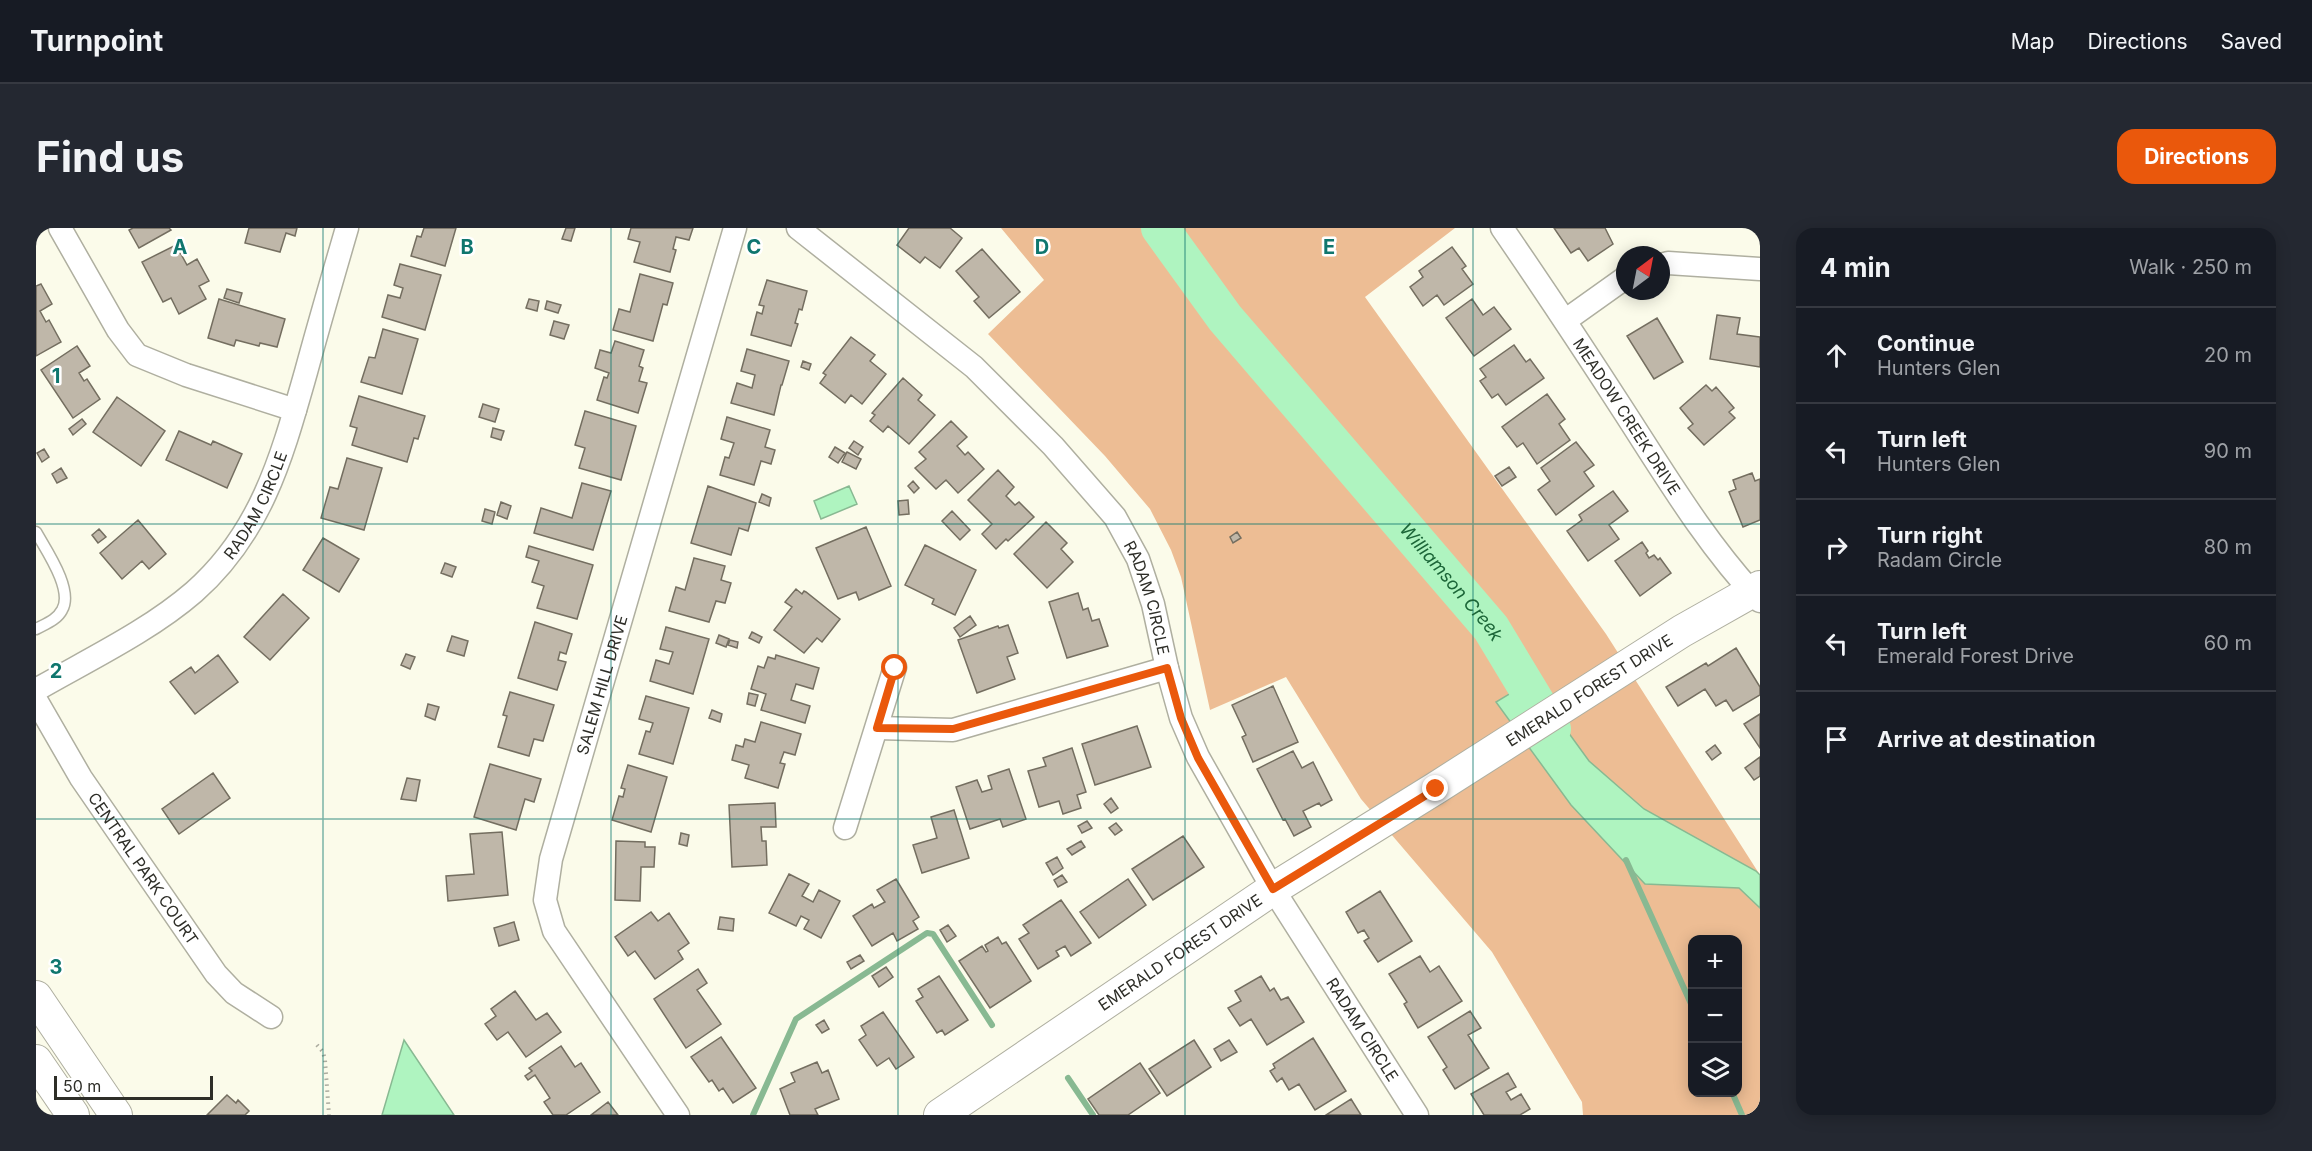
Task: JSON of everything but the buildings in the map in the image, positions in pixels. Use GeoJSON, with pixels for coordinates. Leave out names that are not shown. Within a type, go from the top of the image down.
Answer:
{"type":"FeatureCollection","features":[{"type":"Feature","properties":{"kind":"street"},"geometry":{"type":"LineString","coordinates":[[60,228],[118,330],[137,355],[186,375],[295,410]]}},
{"type":"Feature","properties":{"kind":"street","name":"RADAM CIRCLE"},"geometry":{"type":"LineString","coordinates":[[36,690],[153,622],[194,592],[210,576],[240,538],[265,497],[286,443],[346,228]]}},
{"type":"Feature","properties":{"kind":"street","name":"SALEM HILL DRIVE"},"geometry":{"type":"LineString","coordinates":[[678,1115],[554,931],[545,900],[551,859],[735,228]]}},
{"type":"Feature","properties":{"kind":"street","name":"RADAM CIRCLE"},"geometry":{"type":"LineString","coordinates":[[798,228],[974,367],[1053,446],[1115,517],[1138,559],[1153,604],[1181,718],[1198,758],[1273,889],[1417,1115]]}},
{"type":"Feature","properties":{"kind":"street","name":"MEADOW CREEK DRIVE"},"geometry":{"type":"LineString","coordinates":[[1502,228],[1566,320],[1677,494],[1730,569],[1757,594]]}},
{"type":"Feature","properties":{"kind":"street"},"geometry":{"type":"LineString","coordinates":[[1670,263],[1760,269]]}},
{"type":"Feature","properties":{"kind":"street"},"geometry":{"type":"LineString","coordinates":[[1566,320],[1616,284]]}},
{"type":"Feature","properties":{"kind":"street","name":"EMERALD FOREST DRIVE"},"geometry":{"type":"LineString","coordinates":[[940,1115],[1273,889],[1436,789],[1682,631],[1757,594]]}},
{"type":"Feature","properties":{"kind":"street"},"geometry":{"type":"LineString","coordinates":[[845,828],[895,668]]}},
{"type":"Feature","properties":{"kind":"street"},"geometry":{"type":"LineString","coordinates":[[877,728],[953,729],[1167,668]]}},
{"type":"Feature","properties":{"kind":"street","name":"CENTRAL PARK COURT"},"geometry":{"type":"LineString","coordinates":[[36,700],[81,778],[216,974],[234,993],[271,1017]]}},
{"type":"Feature","properties":{"kind":"street"},"geometry":{"type":"LineString","coordinates":[[36,997],[116,1115]]}},
{"type":"Feature","properties":{"kind":"street"},"geometry":{"type":"LineString","coordinates":[[36,1061],[73,1115]]}},
{"type":"Feature","properties":{"kind":"lane"},"geometry":{"type":"LineString","coordinates":[[36,532],[54,564],[65,591],[64,608],[55,618],[36,629]]}},
{"type":"Feature","properties":{"kind":"path"},"geometry":{"type":"LineString","coordinates":[[317,1045],[323,1052],[325,1060],[329,1115]]}},
{"type":"Feature","properties":{"kind":"shaded area"},"geometry":{"type":"Polygon","coordinates":[[[1001,228],[1455,228],[1365,297],[1606,634],[1760,875],[1760,1115],[1583,1115],[1582,1102],[1492,952],[1361,799],[1286,677],[1210,710],[1181,577],[1171,550],[1150,509],[1105,456],[988,334],[1044,280],[1001,228]]]}},
{"type":"Feature","properties":{"kind":"shaded area"},"geometry":{"type":"Polygon","coordinates":[[[849,486],[857,504],[821,519],[814,501],[849,486]]]}},
{"type":"Feature","properties":{"kind":"shaded area"},"geometry":{"type":"Polygon","coordinates":[[[1531,681],[1589,761],[1644,809],[1756,871],[1760,875],[1760,908],[1739,888],[1645,884],[1571,805],[1496,702],[1531,681]]]}},
{"type":"Feature","properties":{"kind":"shaded area"},"geometry":{"type":"Polygon","coordinates":[[[404,1040],[454,1115],[382,1115],[404,1040]]]}},
{"type":"Feature","properties":{"kind":"waterway","name":"Williamson Creek"},"geometry":{"type":"LineString","coordinates":[[1160,228],[1225,318],[1491,628],[1552,729]]}},
{"type":"Feature","properties":{"kind":"waterway"},"geometry":{"type":"LineString","coordinates":[[1626,860],[1688,997]]}},
{"type":"Feature","properties":{"kind":"waterway"},"geometry":{"type":"LineString","coordinates":[[753,1115],[796,1019],[927,933],[933,934],[992,1025]]}},
{"type":"Feature","properties":{"kind":"waterway"},"geometry":{"type":"LineString","coordinates":[[1068,1078],[1093,1115]]}},
{"type":"Feature","properties":{"kind":"waterway"},"geometry":{"type":"LineString","coordinates":[[1734,1097],[1742,1115]]}},
{"type":"Feature","properties":{"kind":"route"},"geometry":{"type":"LineString","coordinates":[[895,668],[877,728],[953,729],[1167,668],[1181,718],[1198,758],[1273,889],[1436,789]]}}]}
